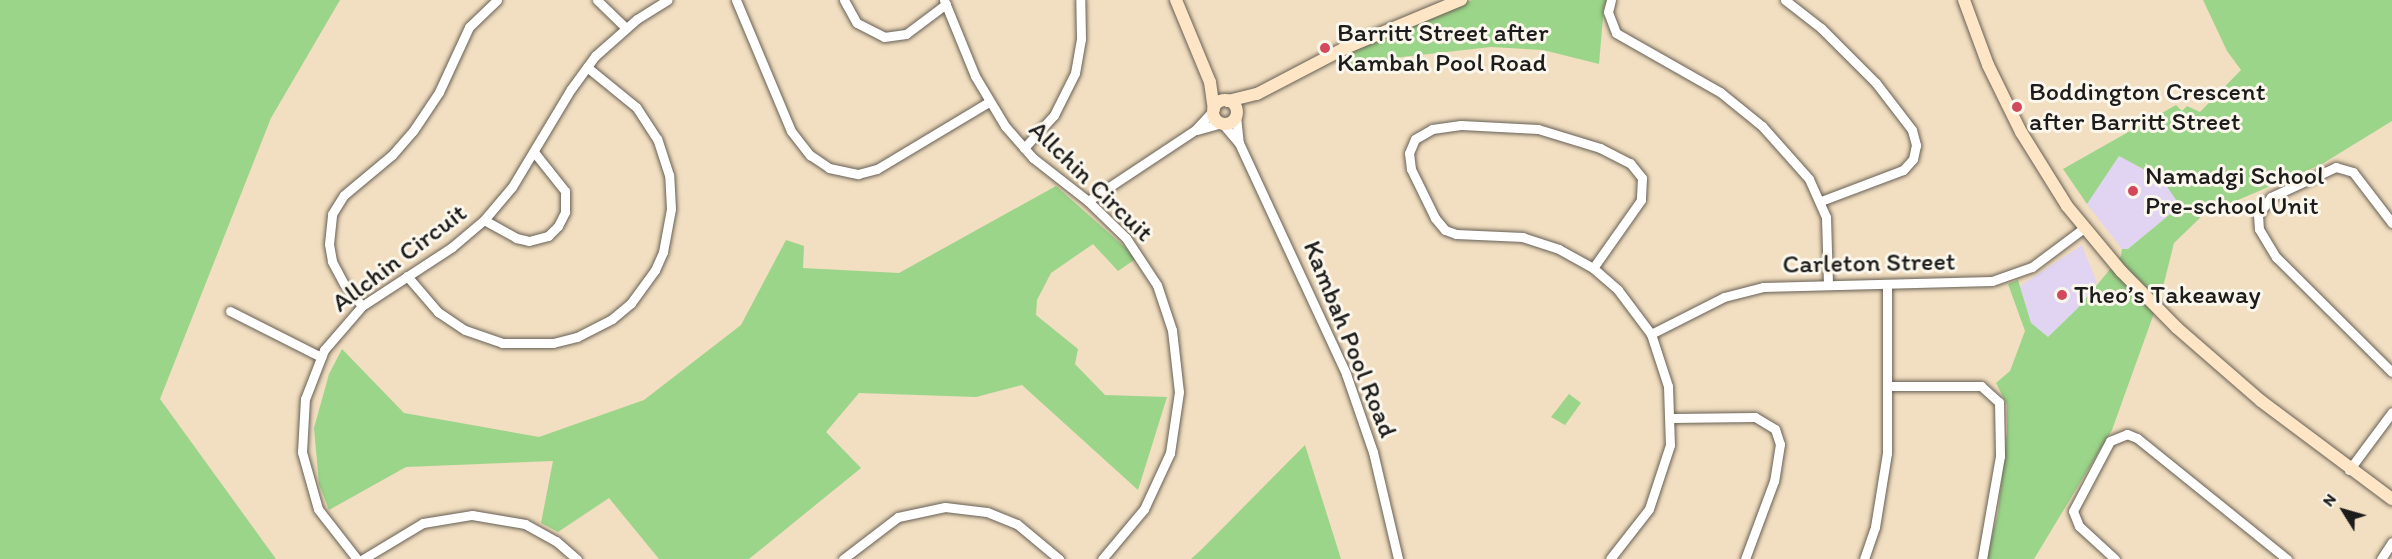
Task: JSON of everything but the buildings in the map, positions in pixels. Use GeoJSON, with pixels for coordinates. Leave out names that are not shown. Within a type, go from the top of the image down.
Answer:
{"type":"FeatureCollection","features":[{"type":"Feature","properties":{"kind":"street"},"geometry":{"type":"LineString","coordinates":[[362,306],[344,284],[332,261],[328,244],[332,214],[344,195],[413,131],[439,92],[469,27],[497,0]]}},
{"type":"Feature","properties":{"kind":"street"},"geometry":{"type":"LineString","coordinates":[[597,0],[626,28]]}},
{"type":"Feature","properties":{"kind":"street","name":"Allchin Circuit"},"geometry":{"type":"LineString","coordinates":[[357,559],[318,509],[302,452],[305,399],[321,357],[338,329],[362,306],[452,247],[484,220],[512,187],[587,67],[626,28],[668,0]]}},
{"type":"Feature","properties":{"kind":"street"},"geometry":{"type":"LineString","coordinates":[[736,0],[792,131],[810,155],[829,168],[858,174],[877,170],[989,102]]}},
{"type":"Feature","properties":{"kind":"street"},"geometry":{"type":"LineString","coordinates":[[844,0],[856,23],[884,37],[906,34],[945,2]]}},
{"type":"Feature","properties":{"kind":"street"},"geometry":{"type":"LineString","coordinates":[[1024,148],[1054,115],[1072,81],[1080,51],[1080,0]]}},
{"type":"Feature","properties":{"kind":"street"},"geometry":{"type":"LineString","coordinates":[[1176,0],[1210,82],[1214,110],[1221,123]]}},
{"type":"Feature","properties":{"kind":"street"},"geometry":{"type":"LineString","coordinates":[[1088,201],[1195,130],[1218,103],[1257,94],[1343,49],[1461,0]]}},
{"type":"Feature","properties":{"kind":"street"},"geometry":{"type":"LineString","coordinates":[[1611,0],[1608,12],[1616,33],[1690,72],[1748,114],[1786,151],[1821,201],[1827,233],[1828,285]]}},
{"type":"Feature","properties":{"kind":"street"},"geometry":{"type":"LineString","coordinates":[[1785,0],[1821,28],[1876,83],[1912,130],[1916,145],[1913,159],[1903,170],[1821,201]]}},
{"type":"Feature","properties":{"kind":"street"},"geometry":{"type":"LineString","coordinates":[[1964,0],[2009,110],[2044,171],[2084,228],[2135,287],[2261,401],[2349,470],[2392,500]]}},
{"type":"Feature","properties":{"kind":"street","name":"Allchin Circuit"},"geometry":{"type":"LineString","coordinates":[[945,2],[989,102],[1024,148],[1088,201],[1126,238],[1157,285],[1172,330],[1179,392],[1173,439],[1152,495],[1131,528],[1102,559]]}},
{"type":"Feature","properties":{"kind":"street"},"geometry":{"type":"LineString","coordinates":[[407,276],[438,312],[465,330],[502,343],[553,343],[577,337],[612,319],[631,303],[655,270],[663,252],[671,209],[669,175],[657,139],[636,107],[587,67]]}},
{"type":"Feature","properties":{"kind":"street"},"geometry":{"type":"LineString","coordinates":[[1210,82],[1228,101],[1236,115]]}},
{"type":"Feature","properties":{"kind":"street"},"geometry":{"type":"LineString","coordinates":[[1195,130],[1230,123],[1257,94]]}},
{"type":"Feature","properties":{"kind":"street","name":"Kambah Pool Road"},"geometry":{"type":"LineString","coordinates":[[1236,115],[1239,143]]}},
{"type":"Feature","properties":{"kind":"street","name":"Kambah Pool Road"},"geometry":{"type":"LineString","coordinates":[[1221,123],[1239,143],[1346,374],[1373,452],[1398,559]]}},
{"type":"Feature","properties":{"kind":"street"},"geometry":{"type":"LineString","coordinates":[[1593,268],[1643,196],[1642,178],[1630,163],[1570,137],[1507,125],[1432,129],[1415,139],[1409,153],[1412,168],[1435,218],[1445,230],[1456,234],[1523,237],[1559,249],[1593,268],[1618,290],[1651,334],[1666,376],[1672,418],[1670,446],[1655,497],[1635,532],[1610,559]]}},
{"type":"Feature","properties":{"kind":"street"},"geometry":{"type":"LineString","coordinates":[[484,220],[516,238],[529,241],[548,236],[558,226],[565,212],[565,191],[534,152]]}},
{"type":"Feature","properties":{"kind":"street"},"geometry":{"type":"LineString","coordinates":[[2392,224],[2353,172],[2336,167],[2271,197],[2258,215],[2259,229],[2276,257],[2392,372]]}},
{"type":"Feature","properties":{"kind":"street","name":"Carleton Street"},"geometry":{"type":"LineString","coordinates":[[1651,334],[1743,290],[1828,285],[1981,282],[2013,275],[2041,261],[2084,228]]}},
{"type":"Feature","properties":{"kind":"street"},"geometry":{"type":"LineString","coordinates":[[1864,559],[1882,491],[1888,386],[1887,284]]}},
{"type":"Feature","properties":{"kind":"street"},"geometry":{"type":"LineString","coordinates":[[230,311],[321,357]]}},
{"type":"Feature","properties":{"kind":"street"},"geometry":{"type":"LineString","coordinates":[[1888,386],[1981,386],[1999,402],[2000,456],[1982,559]]}},
{"type":"Feature","properties":{"kind":"street"},"geometry":{"type":"LineString","coordinates":[[2349,470],[2392,412]]}},
{"type":"Feature","properties":{"kind":"street"},"geometry":{"type":"LineString","coordinates":[[1672,418],[1755,417],[1775,429],[1779,444],[1774,481],[1745,559]]}},
{"type":"Feature","properties":{"kind":"street"},"geometry":{"type":"LineString","coordinates":[[2115,559],[2079,526],[2073,512],[2110,441],[2127,434],[2137,438],[2287,559]]}},
{"type":"Feature","properties":{"kind":"street"},"geometry":{"type":"LineString","coordinates":[[843,559],[898,517],[945,507],[987,512],[1017,524],[1059,559]]}},
{"type":"Feature","properties":{"kind":"street"},"geometry":{"type":"LineString","coordinates":[[363,559],[423,523],[472,515],[525,524],[556,541],[577,559]]}},
{"type":"Feature","properties":{"kind":"street"},"geometry":{"type":"LineString","coordinates":[[2380,559],[2392,542]]}},
{"type":"Feature","properties":{"kind":"shaded area","name":"Namadgi School Pre-school Unit"},"geometry":{"type":"Polygon","coordinates":[[[2119,156],[2162,179],[2180,206],[2128,249],[2122,249],[2087,204],[2119,156]]]}},
{"type":"Feature","properties":{"kind":"shaded area"},"geometry":{"type":"Polygon","coordinates":[[[2082,245],[2097,283],[2077,309],[2048,337],[2031,323],[2020,286],[2082,245]]]}},
{"type":"Feature","properties":{"kind":"green space"},"geometry":{"type":"Polygon","coordinates":[[[0,0],[340,0],[271,118],[160,399],[276,559],[0,559],[0,0]]]}},
{"type":"Feature","properties":{"kind":"green space"},"geometry":{"type":"Polygon","coordinates":[[[1472,0],[1608,0],[1604,6],[1599,64],[1543,50],[1491,47],[1402,57],[1349,72],[1340,55],[1472,0]]]}},
{"type":"Feature","properties":{"kind":"green space"},"geometry":{"type":"Polygon","coordinates":[[[2203,0],[2392,0],[2392,121],[2322,164],[2203,215],[2174,243],[2162,291],[2112,430],[2034,559],[1986,559],[1998,513],[2007,432],[2007,405],[1996,383],[2010,371],[2025,331],[2008,284],[2018,280],[2031,323],[2048,337],[2077,309],[2121,256],[2122,249],[2128,249],[2180,206],[2162,179],[2119,156],[2087,204],[2063,169],[2176,105],[2182,111],[2187,106],[2200,112],[2241,70],[2227,51],[2203,0]]]}},
{"type":"Feature","properties":{"kind":"green space"},"geometry":{"type":"Polygon","coordinates":[[[1056,186],[1137,258],[1118,271],[1093,244],[1051,273],[1037,300],[1036,315],[1078,349],[1075,364],[1105,395],[1167,397],[1138,490],[1022,385],[976,397],[859,393],[826,432],[861,468],[749,559],[659,559],[609,498],[558,532],[541,523],[553,461],[406,467],[329,510],[319,484],[314,428],[329,374],[342,349],[404,413],[539,437],[644,400],[741,325],[786,240],[804,246],[803,268],[899,273],[1056,186]]]}},
{"type":"Feature","properties":{"kind":"green space"},"geometry":{"type":"Polygon","coordinates":[[[1569,394],[1581,403],[1565,425],[1551,417],[1569,394]]]}},
{"type":"Feature","properties":{"kind":"green space"},"geometry":{"type":"Polygon","coordinates":[[[1305,445],[1341,559],[1191,559],[1202,549],[1305,445]]]}},
{"type":"Feature","properties":{"kind":"place","name":"Barritt Street after Kambah Pool Road"},"geometry":{"type":"Point","coordinates":[1325,48]}},
{"type":"Feature","properties":{"kind":"place","name":"Boddington Crescent after Barritt Street"},"geometry":{"type":"Point","coordinates":[2017,107]}},
{"type":"Feature","properties":{"kind":"place","name":"Namadgi School Pre-school Unit"},"geometry":{"type":"Point","coordinates":[2133,191]}},
{"type":"Feature","properties":{"kind":"place","name":"Theo’s Takeaway"},"geometry":{"type":"Point","coordinates":[2062,295]}}]}
